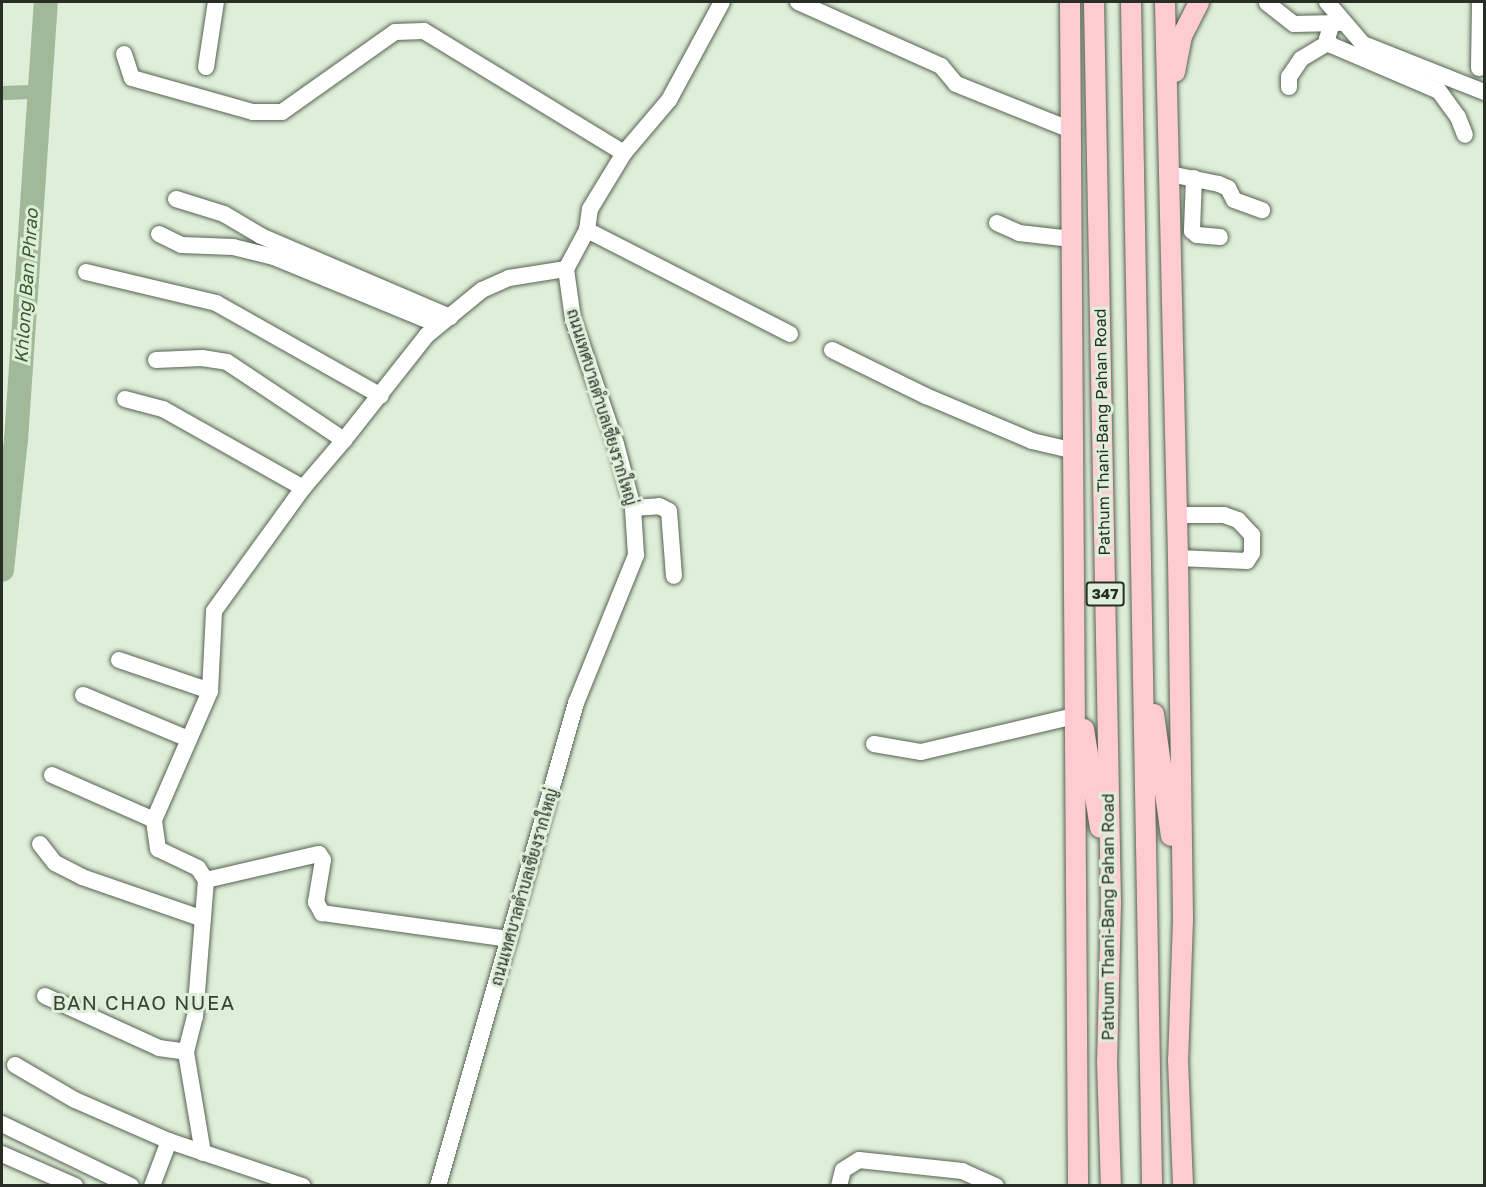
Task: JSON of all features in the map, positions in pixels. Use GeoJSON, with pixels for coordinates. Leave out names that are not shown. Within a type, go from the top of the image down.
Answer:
{"type":"FeatureCollection","features":[{"type":"Feature","properties":{"kind":"main road","name":"347"},"geometry":{"type":"LineString","coordinates":[[1070,2],[1075,451],[1073,656],[1078,1185]]}},
{"type":"Feature","properties":{"kind":"main road","name":"Pathum Thani-Bang Pahan Road"},"geometry":{"type":"LineString","coordinates":[[1094,2],[1111,902],[1107,1061],[1111,1185]]}},
{"type":"Feature","properties":{"kind":"main road","name":"347"},"geometry":{"type":"LineString","coordinates":[[1131,2],[1152,1185]]}},
{"type":"Feature","properties":{"kind":"main road"},"geometry":{"type":"LineString","coordinates":[[1165,2],[1178,558],[1183,920],[1178,1060],[1183,1185]]}},
{"type":"Feature","properties":{"kind":"main road"},"geometry":{"type":"LineString","coordinates":[[1169,123],[1182,36],[1199,2]]}},
{"type":"Feature","properties":{"kind":"main road"},"geometry":{"type":"LineString","coordinates":[[1143,631],[1183,920]]}},
{"type":"Feature","properties":{"kind":"main road"},"geometry":{"type":"LineString","coordinates":[[1073,656],[1111,902]]}},
{"type":"Feature","properties":{"kind":"street"},"geometry":{"type":"LineString","coordinates":[[206,67],[216,2]]}},
{"type":"Feature","properties":{"kind":"street"},"geometry":{"type":"LineString","coordinates":[[203,1153],[186,1052],[195,1017],[206,880],[198,868],[158,849],[154,820],[210,691],[214,611],[303,488],[381,396],[427,335],[494,283],[566,269],[587,231],[590,209],[624,153],[669,100],[722,2]]}},
{"type":"Feature","properties":{"kind":"street"},"geometry":{"type":"LineString","coordinates":[[798,2],[941,66],[956,84],[1071,130]]}},
{"type":"Feature","properties":{"kind":"street"},"geometry":{"type":"LineString","coordinates":[[1327,2],[1334,30],[1439,91],[1455,112],[1465,135]]}},
{"type":"Feature","properties":{"kind":"street"},"geometry":{"type":"LineString","coordinates":[[1479,68],[1482,51],[1480,2]]}},
{"type":"Feature","properties":{"kind":"street"},"geometry":{"type":"LineString","coordinates":[[1267,3],[1294,24],[1334,30],[1363,44],[1485,92]]}},
{"type":"Feature","properties":{"kind":"street"},"geometry":{"type":"LineString","coordinates":[[1289,87],[1289,77],[1300,59],[1334,30]]}},
{"type":"Feature","properties":{"kind":"street"},"geometry":{"type":"LineString","coordinates":[[124,54],[132,78],[253,112],[282,112],[395,32],[424,31],[624,153]]}},
{"type":"Feature","properties":{"kind":"street"},"geometry":{"type":"LineString","coordinates":[[1170,174],[1220,184],[1228,188],[1234,200],[1262,210]]}},
{"type":"Feature","properties":{"kind":"street"},"geometry":{"type":"LineString","coordinates":[[1194,178],[1192,231],[1197,235],[1220,237]]}},
{"type":"Feature","properties":{"kind":"street"},"geometry":{"type":"LineString","coordinates":[[176,199],[224,214],[261,236],[444,321]]}},
{"type":"Feature","properties":{"kind":"street"},"geometry":{"type":"LineString","coordinates":[[997,223],[1019,233],[1072,239]]}},
{"type":"Feature","properties":{"kind":"street"},"geometry":{"type":"LineString","coordinates":[[587,231],[790,334]]}},
{"type":"Feature","properties":{"kind":"street"},"geometry":{"type":"LineString","coordinates":[[159,234],[169,243],[233,247],[274,257],[444,321]]}},
{"type":"Feature","properties":{"kind":"street","name":"ถนนเทศบาลตำบลเชียงรากใหญ่"},"geometry":{"type":"LineString","coordinates":[[438,1185],[576,703],[636,555],[633,508],[616,444],[573,319],[566,269]]}},
{"type":"Feature","properties":{"kind":"street"},"geometry":{"type":"LineString","coordinates":[[86,272],[216,303],[381,396]]}},
{"type":"Feature","properties":{"kind":"street"},"geometry":{"type":"LineString","coordinates":[[832,350],[1032,441],[1075,451]]}},
{"type":"Feature","properties":{"kind":"street"},"geometry":{"type":"LineString","coordinates":[[156,360],[202,358],[227,362],[345,440]]}},
{"type":"Feature","properties":{"kind":"street"},"geometry":{"type":"LineString","coordinates":[[125,399],[163,409],[303,488]]}},
{"type":"Feature","properties":{"kind":"street"},"geometry":{"type":"LineString","coordinates":[[633,508],[659,506],[669,511],[674,576]]}},
{"type":"Feature","properties":{"kind":"street"},"geometry":{"type":"LineString","coordinates":[[1177,515],[1224,515],[1238,520],[1252,535],[1252,553],[1247,561],[1178,558]]}},
{"type":"Feature","properties":{"kind":"street"},"geometry":{"type":"LineString","coordinates":[[119,660],[210,691]]}},
{"type":"Feature","properties":{"kind":"street"},"geometry":{"type":"LineString","coordinates":[[83,694],[188,740]]}},
{"type":"Feature","properties":{"kind":"street"},"geometry":{"type":"LineString","coordinates":[[874,744],[921,752],[1074,717]]}},
{"type":"Feature","properties":{"kind":"street"},"geometry":{"type":"LineString","coordinates":[[52,775],[154,820]]}},
{"type":"Feature","properties":{"kind":"street"},"geometry":{"type":"LineString","coordinates":[[40,844],[55,863],[74,874],[203,919]]}},
{"type":"Feature","properties":{"kind":"street"},"geometry":{"type":"LineString","coordinates":[[206,880],[319,854],[323,860],[316,902],[322,913],[509,939]]}},
{"type":"Feature","properties":{"kind":"street"},"geometry":{"type":"LineString","coordinates":[[45,996],[159,1048],[186,1052]]}},
{"type":"Feature","properties":{"kind":"street"},"geometry":{"type":"LineString","coordinates":[[15,1065],[75,1100],[169,1141],[303,1185]]}},
{"type":"Feature","properties":{"kind":"street"},"geometry":{"type":"LineString","coordinates":[[2,1124],[131,1185]]}},
{"type":"Feature","properties":{"kind":"street"},"geometry":{"type":"LineString","coordinates":[[152,1185],[169,1141]]}},
{"type":"Feature","properties":{"kind":"street"},"geometry":{"type":"LineString","coordinates":[[2,1154],[75,1185]]}},
{"type":"Feature","properties":{"kind":"street"},"geometry":{"type":"LineString","coordinates":[[839,1185],[843,1170],[859,1160],[962,1171],[996,1185]]}},
{"type":"Feature","properties":{"kind":"waterway","name":"Khlong Ban Phrao"},"geometry":{"type":"LineString","coordinates":[[2,570],[16,440],[46,2]]}},
{"type":"Feature","properties":{"kind":"waterway"},"geometry":{"type":"LineString","coordinates":[[2,93],[40,92]]}},
{"type":"Feature","properties":{"kind":"district","name":"BAN CHAO NUEA"},"geometry":{"type":"Point","coordinates":[144,1002]}}]}
